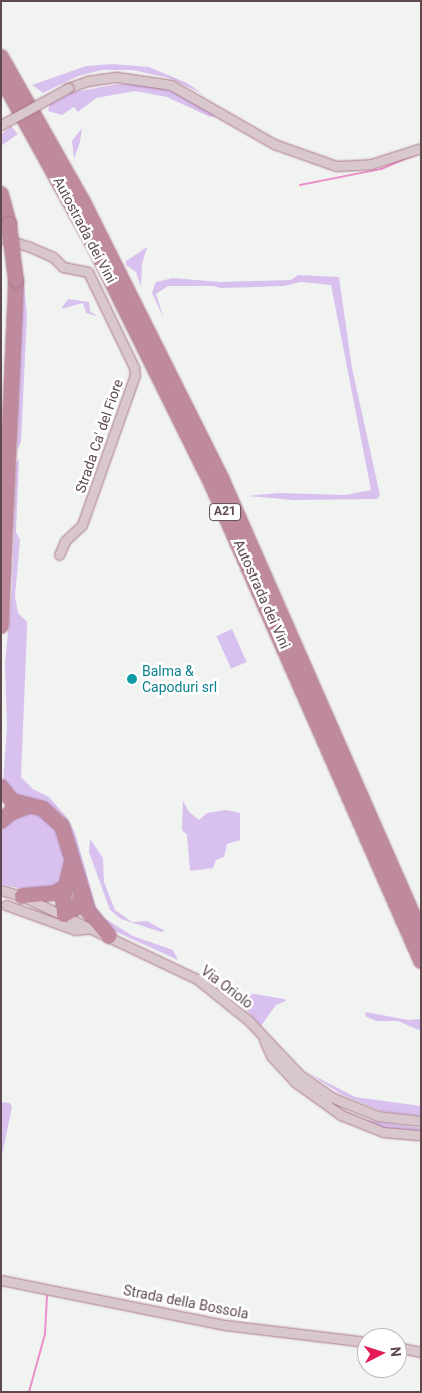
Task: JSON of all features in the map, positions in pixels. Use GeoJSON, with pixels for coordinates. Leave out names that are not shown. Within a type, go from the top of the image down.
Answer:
{"type":"FeatureCollection","features":[{"type":"Feature","properties":{"kind":"highway","name":"Autostrada dei Vini"},"geometry":{"type":"LineString","coordinates":[[1,57],[83,202],[222,480],[421,934]]}},
{"type":"Feature","properties":{"kind":"highway","name":"Autostrada dei Vini"},"geometry":{"type":"LineString","coordinates":[[1,77],[96,250],[192,442],[330,748],[421,961]]}},
{"type":"Feature","properties":{"kind":"highway"},"geometry":{"type":"LineString","coordinates":[[1,194],[9,224],[16,281],[1,626]]}},
{"type":"Feature","properties":{"kind":"highway"},"geometry":{"type":"LineString","coordinates":[[1,787],[12,802],[44,809],[57,820],[71,853],[91,916],[109,936]]}},
{"type":"Feature","properties":{"kind":"highway"},"geometry":{"type":"LineString","coordinates":[[1,821],[10,813],[28,806]]}},
{"type":"Feature","properties":{"kind":"highway"},"geometry":{"type":"LineString","coordinates":[[71,853],[71,872],[62,904],[64,915],[79,906],[82,889]]}},
{"type":"Feature","properties":{"kind":"highway"},"geometry":{"type":"LineString","coordinates":[[22,896],[55,893],[66,886]]}},
{"type":"Feature","properties":{"kind":"street"},"geometry":{"type":"LineString","coordinates":[[1,124],[68,88],[87,81],[116,77],[171,85],[274,144],[336,166],[371,164],[421,148]]}},
{"type":"Feature","properties":{"kind":"street","name":"Strada Ca' del Fiore"},"geometry":{"type":"LineString","coordinates":[[1,238],[28,246],[53,257],[64,267],[88,272],[134,366],[135,375],[82,525],[65,541],[59,555]]}},
{"type":"Feature","properties":{"kind":"street","name":"Via Oriolo"},"geometry":{"type":"LineString","coordinates":[[1,890],[22,896],[64,915],[197,979],[229,1002],[300,1076],[331,1097],[378,1116],[421,1121]]}},
{"type":"Feature","properties":{"kind":"street"},"geometry":{"type":"LineString","coordinates":[[6,905],[75,930],[92,928]]}},
{"type":"Feature","properties":{"kind":"street"},"geometry":{"type":"LineString","coordinates":[[262,1035],[276,1063],[317,1100],[341,1115],[383,1132],[421,1136]]}},
{"type":"Feature","properties":{"kind":"street","name":"Strada della Bossola"},"geometry":{"type":"LineString","coordinates":[[1,1280],[225,1325],[357,1341]]}},
{"type":"Feature","properties":{"kind":"street"},"geometry":{"type":"LineString","coordinates":[[407,1349],[421,1352]]}},
{"type":"Feature","properties":{"kind":"shaded area"},"geometry":{"type":"Polygon","coordinates":[[[113,64],[149,67],[187,83],[203,94],[169,78],[132,70],[102,70],[78,76],[43,93],[32,85],[86,66],[113,64]]]}},
{"type":"Feature","properties":{"kind":"shaded area"},"geometry":{"type":"Polygon","coordinates":[[[118,84],[148,85],[174,92],[216,116],[210,117],[167,97],[135,91],[96,98],[78,112],[74,107],[62,115],[48,111],[50,103],[75,92],[118,84]]]}},
{"type":"Feature","properties":{"kind":"shaded area"},"geometry":{"type":"Polygon","coordinates":[[[11,126],[18,134],[1,146],[1,135],[11,126]]]}},
{"type":"Feature","properties":{"kind":"shaded area"},"geometry":{"type":"Polygon","coordinates":[[[82,128],[80,142],[74,159],[72,141],[82,128]]]}},
{"type":"Feature","properties":{"kind":"shaded area"},"geometry":{"type":"Polygon","coordinates":[[[147,247],[142,264],[141,287],[136,272],[126,265],[126,261],[147,247]]]}},
{"type":"Feature","properties":{"kind":"shaded area"},"geometry":{"type":"Polygon","coordinates":[[[22,264],[27,315],[21,442],[17,450],[22,264]]]}},
{"type":"Feature","properties":{"kind":"shaded area"},"geometry":{"type":"Polygon","coordinates":[[[298,275],[339,277],[352,368],[380,495],[377,499],[293,500],[247,496],[278,493],[345,495],[371,490],[331,285],[301,282],[284,286],[220,288],[214,286],[168,286],[156,294],[164,319],[152,293],[156,282],[173,278],[220,282],[291,280],[298,275]]]}},
{"type":"Feature","properties":{"kind":"shaded area"},"geometry":{"type":"Polygon","coordinates":[[[68,299],[89,302],[90,311],[97,316],[86,313],[83,303],[61,309],[68,299]]]}},
{"type":"Feature","properties":{"kind":"shaded area"},"geometry":{"type":"Polygon","coordinates":[[[19,459],[16,532],[20,540],[15,597],[18,613],[27,622],[21,777],[33,789],[49,797],[68,819],[75,833],[96,907],[104,918],[133,936],[173,950],[178,960],[110,929],[96,915],[64,817],[45,802],[17,796],[3,784],[7,727],[5,664],[12,587],[16,463],[19,459]]]}},
{"type":"Feature","properties":{"kind":"shaded area"},"geometry":{"type":"Polygon","coordinates":[[[232,629],[247,662],[231,669],[216,636],[232,629]]]}},
{"type":"Feature","properties":{"kind":"shaded area"},"geometry":{"type":"Polygon","coordinates":[[[183,801],[189,812],[199,820],[207,813],[226,810],[240,813],[240,840],[227,844],[224,857],[216,860],[213,868],[190,871],[187,835],[182,830],[183,801]]]}},
{"type":"Feature","properties":{"kind":"shaded area"},"geometry":{"type":"Polygon","coordinates":[[[29,811],[39,813],[55,826],[68,862],[67,873],[55,888],[37,892],[1,884],[1,830],[8,820],[29,811]]]}},
{"type":"Feature","properties":{"kind":"shaded area"},"geometry":{"type":"Polygon","coordinates":[[[90,839],[103,858],[104,882],[115,910],[132,922],[147,921],[165,931],[161,932],[121,919],[110,910],[89,852],[90,839]]]}},
{"type":"Feature","properties":{"kind":"shaded area"},"geometry":{"type":"Polygon","coordinates":[[[236,991],[285,999],[286,1001],[276,1005],[261,1026],[239,1002],[236,991]]]}},
{"type":"Feature","properties":{"kind":"shaded area"},"geometry":{"type":"Polygon","coordinates":[[[366,1012],[408,1020],[421,1019],[421,1031],[398,1021],[376,1021],[365,1016],[366,1012]]]}},
{"type":"Feature","properties":{"kind":"shaded area"},"geometry":{"type":"Polygon","coordinates":[[[307,1072],[355,1097],[421,1106],[421,1116],[381,1111],[341,1094],[307,1072]]]}},
{"type":"Feature","properties":{"kind":"shaded area"},"geometry":{"type":"Polygon","coordinates":[[[1,1102],[10,1103],[12,1107],[1,1160],[1,1102]]]}},
{"type":"Feature","properties":{"kind":"shaded area"},"geometry":{"type":"Polygon","coordinates":[[[335,1106],[366,1120],[421,1128],[421,1132],[389,1131],[349,1115],[335,1106]]]}},
{"type":"Feature","properties":{"kind":"waterway"},"geometry":{"type":"LineString","coordinates":[[300,185],[381,169],[416,154]]}},
{"type":"Feature","properties":{"kind":"waterway"},"geometry":{"type":"LineString","coordinates":[[29,1392],[45,1334],[47,1296]]}},
{"type":"Feature","properties":{"kind":"place","name":"Balma & Capoduri srl"},"geometry":{"type":"Point","coordinates":[132,679]}}]}
